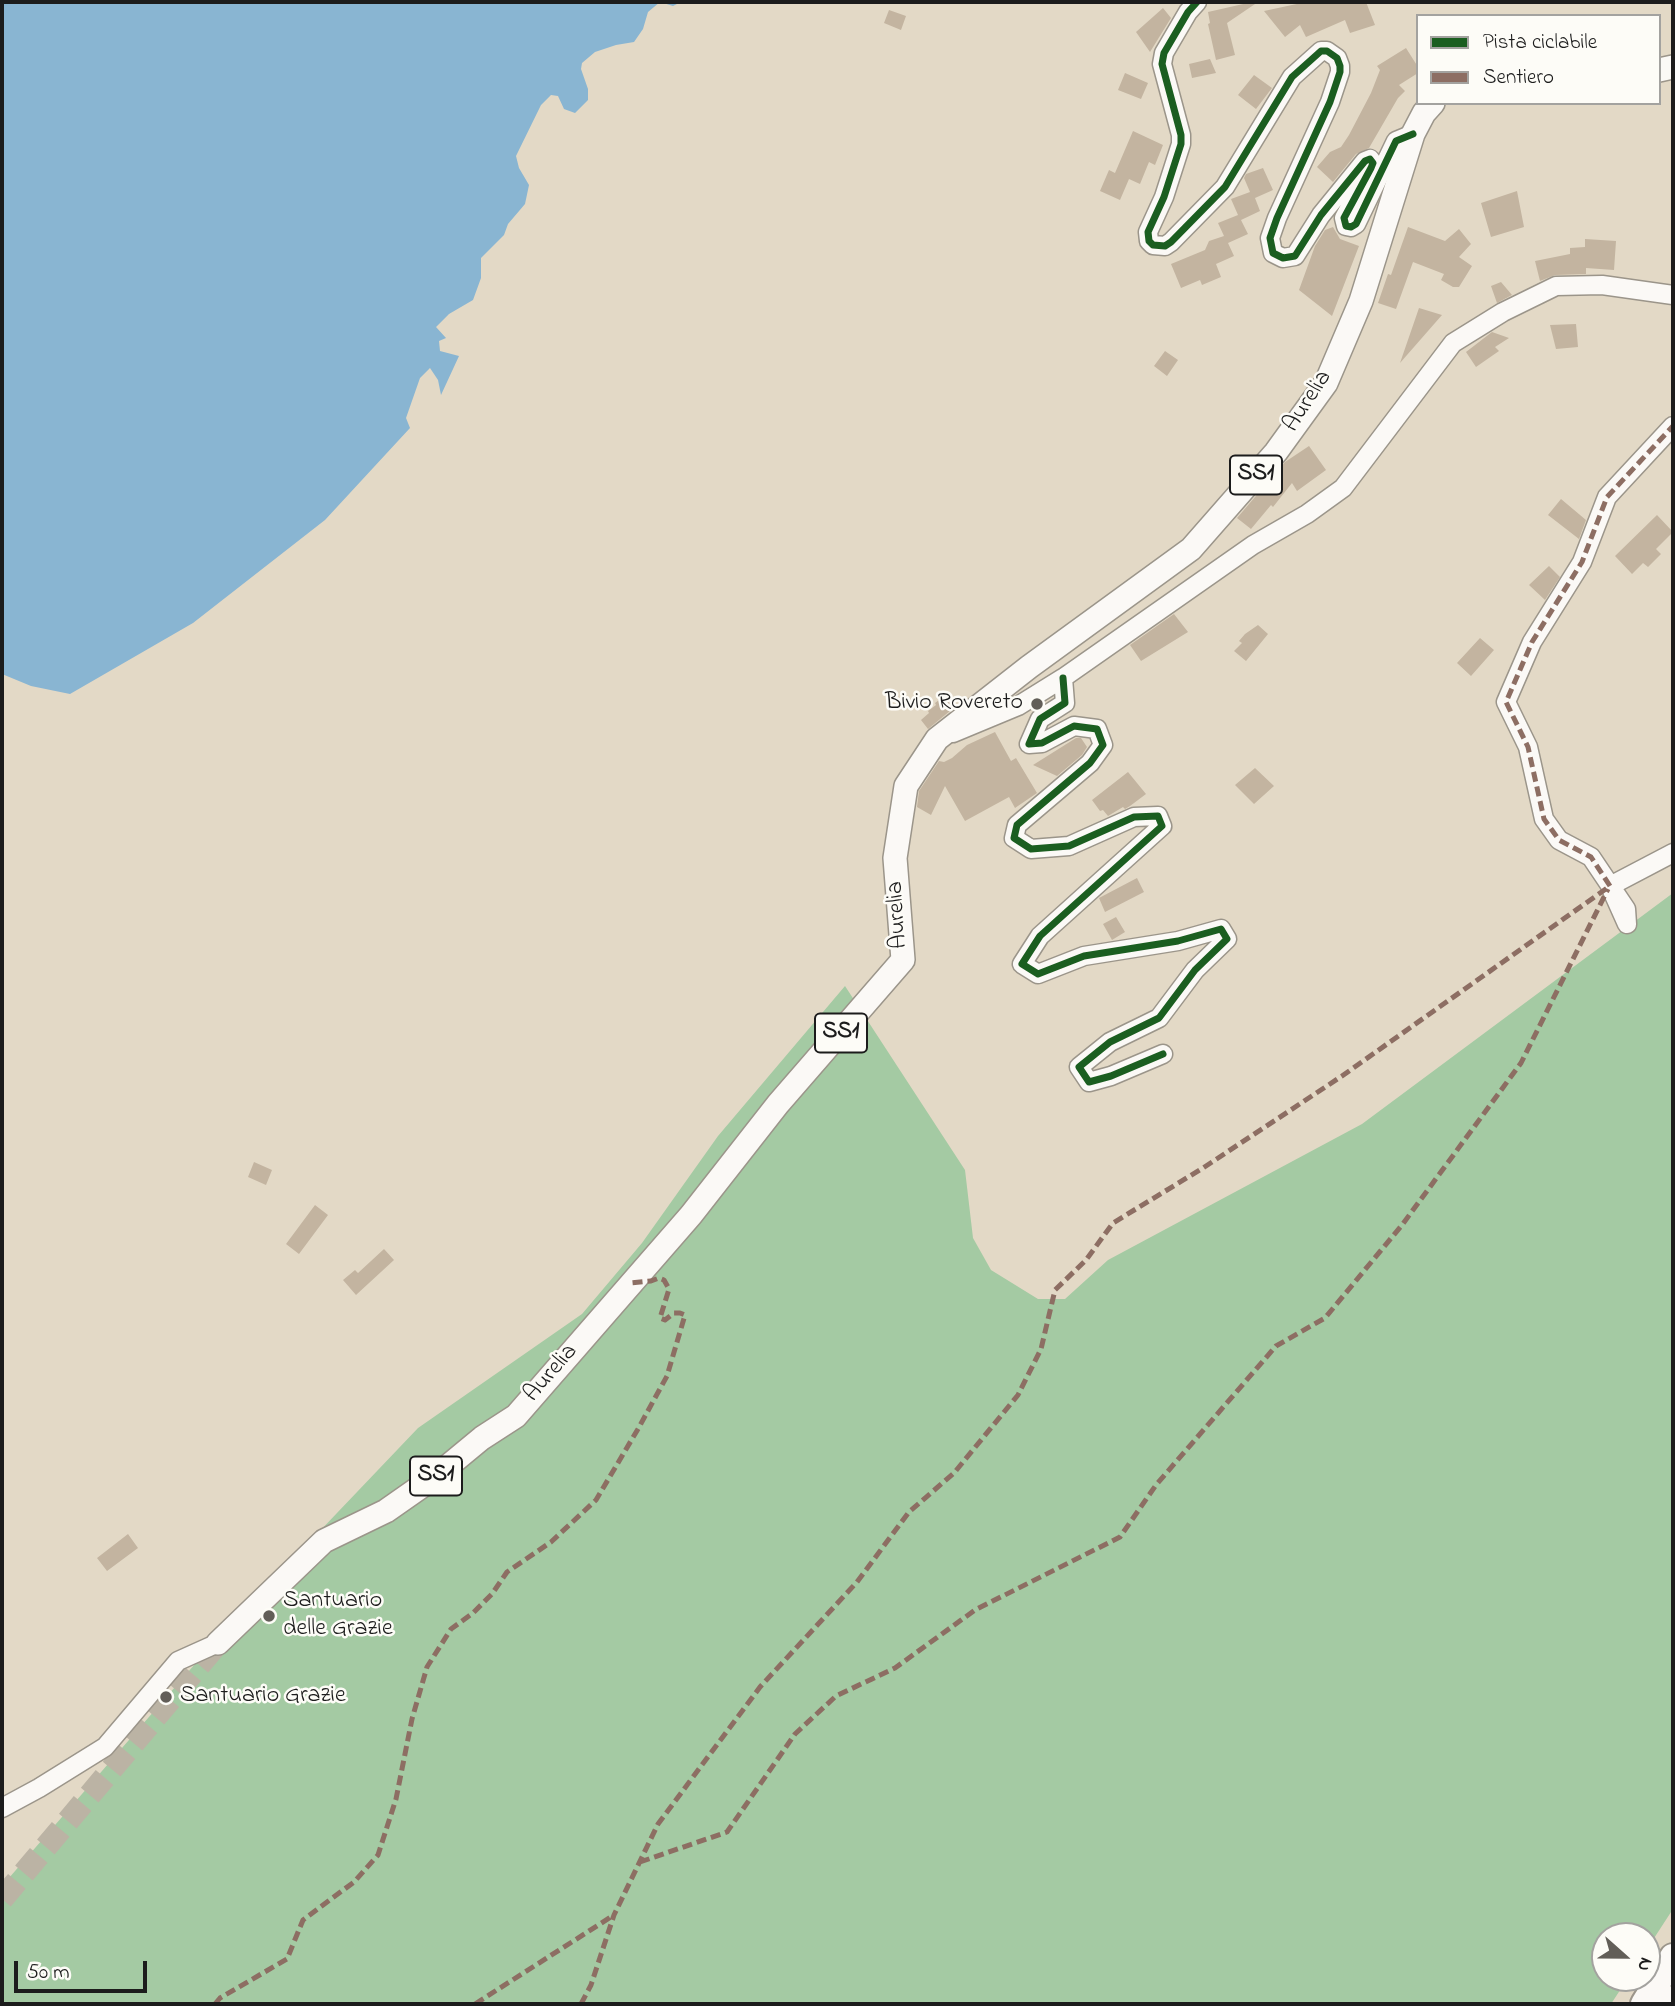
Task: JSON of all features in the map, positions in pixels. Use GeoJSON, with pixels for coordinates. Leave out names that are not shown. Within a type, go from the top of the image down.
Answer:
{"type":"FeatureCollection","features":[{"type":"Feature","properties":{"kind":"highway"},"geometry":{"type":"LineString","coordinates":[[1644,2004],[1673,1957]]}},
{"type":"Feature","properties":{"kind":"highway"},"geometry":{"type":"LineString","coordinates":[[1670,2004],[1673,1999]]}},
{"type":"Feature","properties":{"kind":"main road","name":"Aurelia"},"geometry":{"type":"LineString","coordinates":[[218,1643],[324,1541],[386,1511],[436,1476],[482,1438],[516,1416],[691,1215],[778,1104],[904,960],[895,858],[906,786],[937,739],[1191,549],[1276,452],[1326,383],[1331,372],[1361,301],[1413,134],[1431,105]]}},
{"type":"Feature","properties":{"kind":"street"},"geometry":{"type":"LineString","coordinates":[[1197,2],[1188,12],[1164,53],[1162,64],[1181,144],[1164,197],[1148,232],[1149,241],[1153,245],[1165,246],[1171,242],[1225,187],[1292,78],[1321,51],[1327,51],[1336,58],[1340,72],[1330,102],[1277,218],[1270,238],[1273,253],[1283,258],[1295,256],[1321,215],[1365,161],[1370,159],[1373,163],[1371,168],[1344,218],[1346,226],[1356,224],[1396,141],[1413,134]]}},
{"type":"Feature","properties":{"kind":"street"},"geometry":{"type":"LineString","coordinates":[[937,739],[1018,706],[1253,545],[1307,514],[1343,488],[1452,343],[1503,312],[1556,286],[1602,285],[1673,295]]}},
{"type":"Feature","properties":{"kind":"street"},"geometry":{"type":"LineString","coordinates":[[1673,426],[1607,497],[1582,562],[1532,642],[1506,702],[1528,747],[1544,819],[1559,840],[1591,857],[1610,886],[1673,853]]}},
{"type":"Feature","properties":{"kind":"street"},"geometry":{"type":"LineString","coordinates":[[1063,677],[1065,703],[1040,719],[1028,744],[1042,743],[1074,726],[1097,729],[1103,745],[1090,763],[1017,825],[1014,838],[1031,849],[1069,846],[1134,817],[1158,816],[1162,826],[1040,936],[1022,964],[1038,974],[1084,956],[1178,941],[1221,929],[1227,939],[1195,970],[1159,1018],[1110,1042],[1079,1067],[1089,1082],[1111,1076],[1163,1054]]}},
{"type":"Feature","properties":{"kind":"street"},"geometry":{"type":"LineString","coordinates":[[2,1808],[105,1747],[178,1661],[218,1643]]}},
{"type":"Feature","properties":{"kind":"green space"},"geometry":{"type":"Polygon","coordinates":[[[1673,893],[1673,1909],[1661,1927],[1661,1922],[1591,1922],[1591,1992],[1619,1992],[1611,2004],[2,2004],[2,1886],[215,1641],[418,1428],[582,1314],[642,1243],[718,1136],[845,986],[965,1170],[973,1238],[991,1270],[1038,1299],[1065,1299],[1108,1260],[1362,1124],[1673,893]]]}},
{"type":"Feature","properties":{"kind":"water"},"geometry":{"type":"Polygon","coordinates":[[[2,2],[660,2],[648,12],[643,29],[634,42],[595,52],[582,63],[588,100],[575,113],[564,109],[558,96],[551,95],[541,105],[516,156],[519,168],[529,185],[525,204],[508,224],[504,235],[481,258],[481,278],[473,300],[449,314],[436,327],[446,338],[439,341],[440,351],[459,356],[441,395],[438,380],[430,368],[420,378],[406,418],[410,428],[325,520],[193,623],[70,694],[31,686],[2,674],[2,2]]]}},
{"type":"Feature","properties":{"kind":"water"},"geometry":{"type":"Polygon","coordinates":[[[660,2],[681,2],[673,6],[660,2]]]}},
{"type":"Feature","properties":{"kind":"building"},"geometry":{"type":"Polygon","coordinates":[[[1258,2],[1227,23],[1235,55],[1216,60],[1208,12],[1258,2]]]}},
{"type":"Feature","properties":{"kind":"building"},"geometry":{"type":"Polygon","coordinates":[[[1306,2],[1366,2],[1375,25],[1350,33],[1345,20],[1306,37],[1300,25],[1285,37],[1264,11],[1306,2]]]}},
{"type":"Feature","properties":{"kind":"building"},"geometry":{"type":"Polygon","coordinates":[[[1163,8],[1171,18],[1150,52],[1136,32],[1163,8]]]}},
{"type":"Feature","properties":{"kind":"building"},"geometry":{"type":"Polygon","coordinates":[[[889,10],[906,16],[901,30],[884,23],[889,10]]]}},
{"type":"Feature","properties":{"kind":"building"},"geometry":{"type":"Polygon","coordinates":[[[1406,48],[1416,64],[1416,74],[1399,85],[1405,91],[1398,98],[1369,148],[1356,154],[1333,182],[1317,167],[1330,152],[1341,147],[1349,135],[1371,93],[1380,70],[1377,66],[1406,48]]]}},
{"type":"Feature","properties":{"kind":"building"},"geometry":{"type":"Polygon","coordinates":[[[1210,59],[1216,73],[1192,78],[1189,64],[1210,59]]]}},
{"type":"Feature","properties":{"kind":"building"},"geometry":{"type":"Polygon","coordinates":[[[1125,73],[1148,83],[1141,99],[1118,90],[1125,73]]]}},
{"type":"Feature","properties":{"kind":"building"},"geometry":{"type":"Polygon","coordinates":[[[1254,75],[1272,88],[1256,109],[1238,95],[1254,75]]]}},
{"type":"Feature","properties":{"kind":"building"},"geometry":{"type":"Polygon","coordinates":[[[1133,131],[1163,145],[1155,165],[1149,162],[1140,184],[1129,179],[1120,200],[1100,191],[1109,170],[1115,173],[1133,131]]]}},
{"type":"Feature","properties":{"kind":"building"},"geometry":{"type":"Polygon","coordinates":[[[1263,168],[1273,190],[1255,198],[1260,211],[1241,220],[1248,234],[1228,243],[1234,256],[1216,264],[1221,277],[1202,285],[1200,280],[1181,288],[1171,264],[1205,250],[1209,241],[1224,236],[1218,223],[1238,215],[1231,199],[1250,192],[1244,178],[1246,174],[1263,168]]]}},
{"type":"Feature","properties":{"kind":"building"},"geometry":{"type":"Polygon","coordinates":[[[1517,191],[1524,227],[1491,237],[1481,203],[1517,191]]]}},
{"type":"Feature","properties":{"kind":"building"},"geometry":{"type":"Polygon","coordinates":[[[1333,227],[1340,239],[1359,246],[1332,316],[1299,290],[1315,246],[1325,230],[1333,227]]]}},
{"type":"Feature","properties":{"kind":"building"},"geometry":{"type":"Polygon","coordinates":[[[1408,227],[1445,241],[1459,229],[1471,244],[1459,257],[1472,266],[1459,287],[1453,287],[1441,280],[1444,274],[1413,262],[1396,309],[1378,303],[1408,227]]]}},
{"type":"Feature","properties":{"kind":"building"},"geometry":{"type":"Polygon","coordinates":[[[1585,239],[1616,241],[1614,270],[1586,268],[1586,274],[1555,275],[1540,281],[1535,261],[1570,254],[1570,248],[1585,247],[1585,239]]]}},
{"type":"Feature","properties":{"kind":"building"},"geometry":{"type":"Polygon","coordinates":[[[1501,282],[1512,295],[1497,303],[1491,286],[1501,282]]]}},
{"type":"Feature","properties":{"kind":"building"},"geometry":{"type":"Polygon","coordinates":[[[1419,308],[1442,315],[1400,363],[1419,308]]]}},
{"type":"Feature","properties":{"kind":"building"},"geometry":{"type":"Polygon","coordinates":[[[1576,324],[1578,347],[1556,349],[1550,325],[1576,324]]]}},
{"type":"Feature","properties":{"kind":"building"},"geometry":{"type":"Polygon","coordinates":[[[1492,332],[1509,338],[1495,347],[1499,351],[1476,367],[1466,352],[1492,332]]]}},
{"type":"Feature","properties":{"kind":"building"},"geometry":{"type":"Polygon","coordinates":[[[1165,351],[1178,360],[1167,376],[1154,366],[1165,351]]]}},
{"type":"Feature","properties":{"kind":"building"},"geometry":{"type":"Polygon","coordinates":[[[1309,446],[1326,470],[1297,491],[1292,483],[1251,529],[1237,518],[1285,462],[1309,446]]]}},
{"type":"Feature","properties":{"kind":"building"},"geometry":{"type":"Polygon","coordinates":[[[1561,499],[1586,520],[1579,539],[1548,515],[1561,499]]]}},
{"type":"Feature","properties":{"kind":"building"},"geometry":{"type":"Polygon","coordinates":[[[1657,515],[1673,532],[1656,549],[1661,554],[1648,567],[1643,563],[1632,574],[1615,556],[1657,515]]]}},
{"type":"Feature","properties":{"kind":"building"},"geometry":{"type":"Polygon","coordinates":[[[1549,566],[1560,577],[1545,600],[1529,585],[1549,566]]]}},
{"type":"Feature","properties":{"kind":"building"},"geometry":{"type":"Polygon","coordinates":[[[1174,614],[1188,632],[1141,661],[1130,645],[1174,614]]]}},
{"type":"Feature","properties":{"kind":"building"},"geometry":{"type":"Polygon","coordinates":[[[1258,625],[1268,634],[1246,661],[1234,651],[1242,643],[1239,641],[1245,634],[1258,625]]]}},
{"type":"Feature","properties":{"kind":"building"},"geometry":{"type":"Polygon","coordinates":[[[1480,638],[1494,650],[1471,676],[1457,663],[1480,638]]]}},
{"type":"Feature","properties":{"kind":"building"},"geometry":{"type":"Polygon","coordinates":[[[947,694],[956,706],[928,729],[921,720],[935,703],[947,694]]]}},
{"type":"Feature","properties":{"kind":"building"},"geometry":{"type":"Polygon","coordinates":[[[995,732],[1011,761],[1016,758],[1037,793],[1015,808],[1009,797],[965,821],[945,786],[931,815],[917,807],[919,791],[939,761],[952,758],[967,745],[995,732]]]}},
{"type":"Feature","properties":{"kind":"building"},"geometry":{"type":"Polygon","coordinates":[[[1076,738],[1081,738],[1087,747],[1082,755],[1057,776],[1033,765],[1076,738]]]}},
{"type":"Feature","properties":{"kind":"building"},"geometry":{"type":"Polygon","coordinates":[[[1255,768],[1274,786],[1254,804],[1235,785],[1255,768]]]}},
{"type":"Feature","properties":{"kind":"building"},"geometry":{"type":"Polygon","coordinates":[[[1128,772],[1146,794],[1125,809],[1123,807],[1108,816],[1103,810],[1100,811],[1092,800],[1128,772]]]}},
{"type":"Feature","properties":{"kind":"building"},"geometry":{"type":"Polygon","coordinates":[[[1137,878],[1144,892],[1105,912],[1099,898],[1137,878]]]}},
{"type":"Feature","properties":{"kind":"building"},"geometry":{"type":"Polygon","coordinates":[[[1116,917],[1125,932],[1112,940],[1103,924],[1116,917]]]}},
{"type":"Feature","properties":{"kind":"building"},"geometry":{"type":"Polygon","coordinates":[[[254,1162],[272,1170],[266,1185],[248,1177],[254,1162]]]}},
{"type":"Feature","properties":{"kind":"building"},"geometry":{"type":"Polygon","coordinates":[[[315,1205],[328,1215],[299,1254],[286,1244],[315,1205]]]}},
{"type":"Feature","properties":{"kind":"building"},"geometry":{"type":"Polygon","coordinates":[[[384,1249],[394,1260],[356,1295],[343,1280],[355,1270],[358,1273],[384,1249]]]}},
{"type":"Feature","properties":{"kind":"building"},"geometry":{"type":"Polygon","coordinates":[[[128,1534],[138,1548],[107,1571],[97,1558],[128,1534]]]}},
{"type":"Feature","properties":{"kind":"tunnel"},"geometry":{"type":"LineString","coordinates":[[2,1899],[218,1643]]}},
{"type":"Feature","properties":{"kind":"marked path"},"geometry":{"type":"LineString","coordinates":[[1610,886],[1591,857],[1559,840],[1544,819],[1528,747],[1506,702],[1532,642],[1582,562],[1607,497],[1673,426]]}},
{"type":"Feature","properties":{"kind":"marked path"},"geometry":{"type":"LineString","coordinates":[[581,2004],[591,1985],[614,1915],[658,1824],[760,1687],[857,1582],[909,1512],[954,1473],[1018,1395],[1041,1349],[1055,1290],[1086,1260],[1113,1223],[1203,1168],[1342,1076],[1610,886]]}},
{"type":"Feature","properties":{"kind":"marked path"},"geometry":{"type":"LineString","coordinates":[[640,1862],[727,1832],[795,1734],[836,1696],[895,1668],[975,1610],[1120,1537],[1156,1485],[1276,1346],[1325,1318],[1402,1225],[1521,1063],[1608,889]]}},
{"type":"Feature","properties":{"kind":"marked path"},"geometry":{"type":"LineString","coordinates":[[215,2004],[220,1998],[287,1959],[303,1920],[354,1882],[378,1855],[396,1799],[412,1719],[427,1667],[451,1629],[473,1613],[492,1594],[507,1572],[551,1542],[596,1500],[638,1429],[667,1376],[685,1315],[674,1313],[665,1320],[660,1318],[669,1289],[664,1280],[659,1278],[631,1283]]}},
{"type":"Feature","properties":{"kind":"marked path"},"geometry":{"type":"LineString","coordinates":[[475,2004],[614,1915]]}},
{"type":"Feature","properties":{"kind":"cycle path"},"geometry":{"type":"LineString","coordinates":[[1197,2],[1188,12],[1164,53],[1162,64],[1181,144],[1164,197],[1148,232],[1149,241],[1153,245],[1165,246],[1171,242],[1225,187],[1292,77],[1321,51],[1327,51],[1337,58],[1340,72],[1330,102],[1277,218],[1270,238],[1273,253],[1283,258],[1295,256],[1321,215],[1365,161],[1370,159],[1373,163],[1371,168],[1344,218],[1346,226],[1356,224],[1396,141],[1413,134]]}},
{"type":"Feature","properties":{"kind":"cycle path"},"geometry":{"type":"LineString","coordinates":[[1063,678],[1065,703],[1040,719],[1029,744],[1042,743],[1074,726],[1097,729],[1103,745],[1090,763],[1017,825],[1014,838],[1031,849],[1069,846],[1134,817],[1158,816],[1162,826],[1040,936],[1022,964],[1038,974],[1084,956],[1178,941],[1221,929],[1227,939],[1195,970],[1159,1018],[1110,1042],[1079,1067],[1089,1082],[1111,1076],[1163,1054]]}},
{"type":"Feature","properties":{"kind":"place","name":"Bivio Rovereto"},"geometry":{"type":"Point","coordinates":[1037,704]}},
{"type":"Feature","properties":{"kind":"place","name":"Santuario delle Grazie"},"geometry":{"type":"Point","coordinates":[269,1616]}},
{"type":"Feature","properties":{"kind":"place","name":"Santuario Grazie"},"geometry":{"type":"Point","coordinates":[166,1697]}}]}
